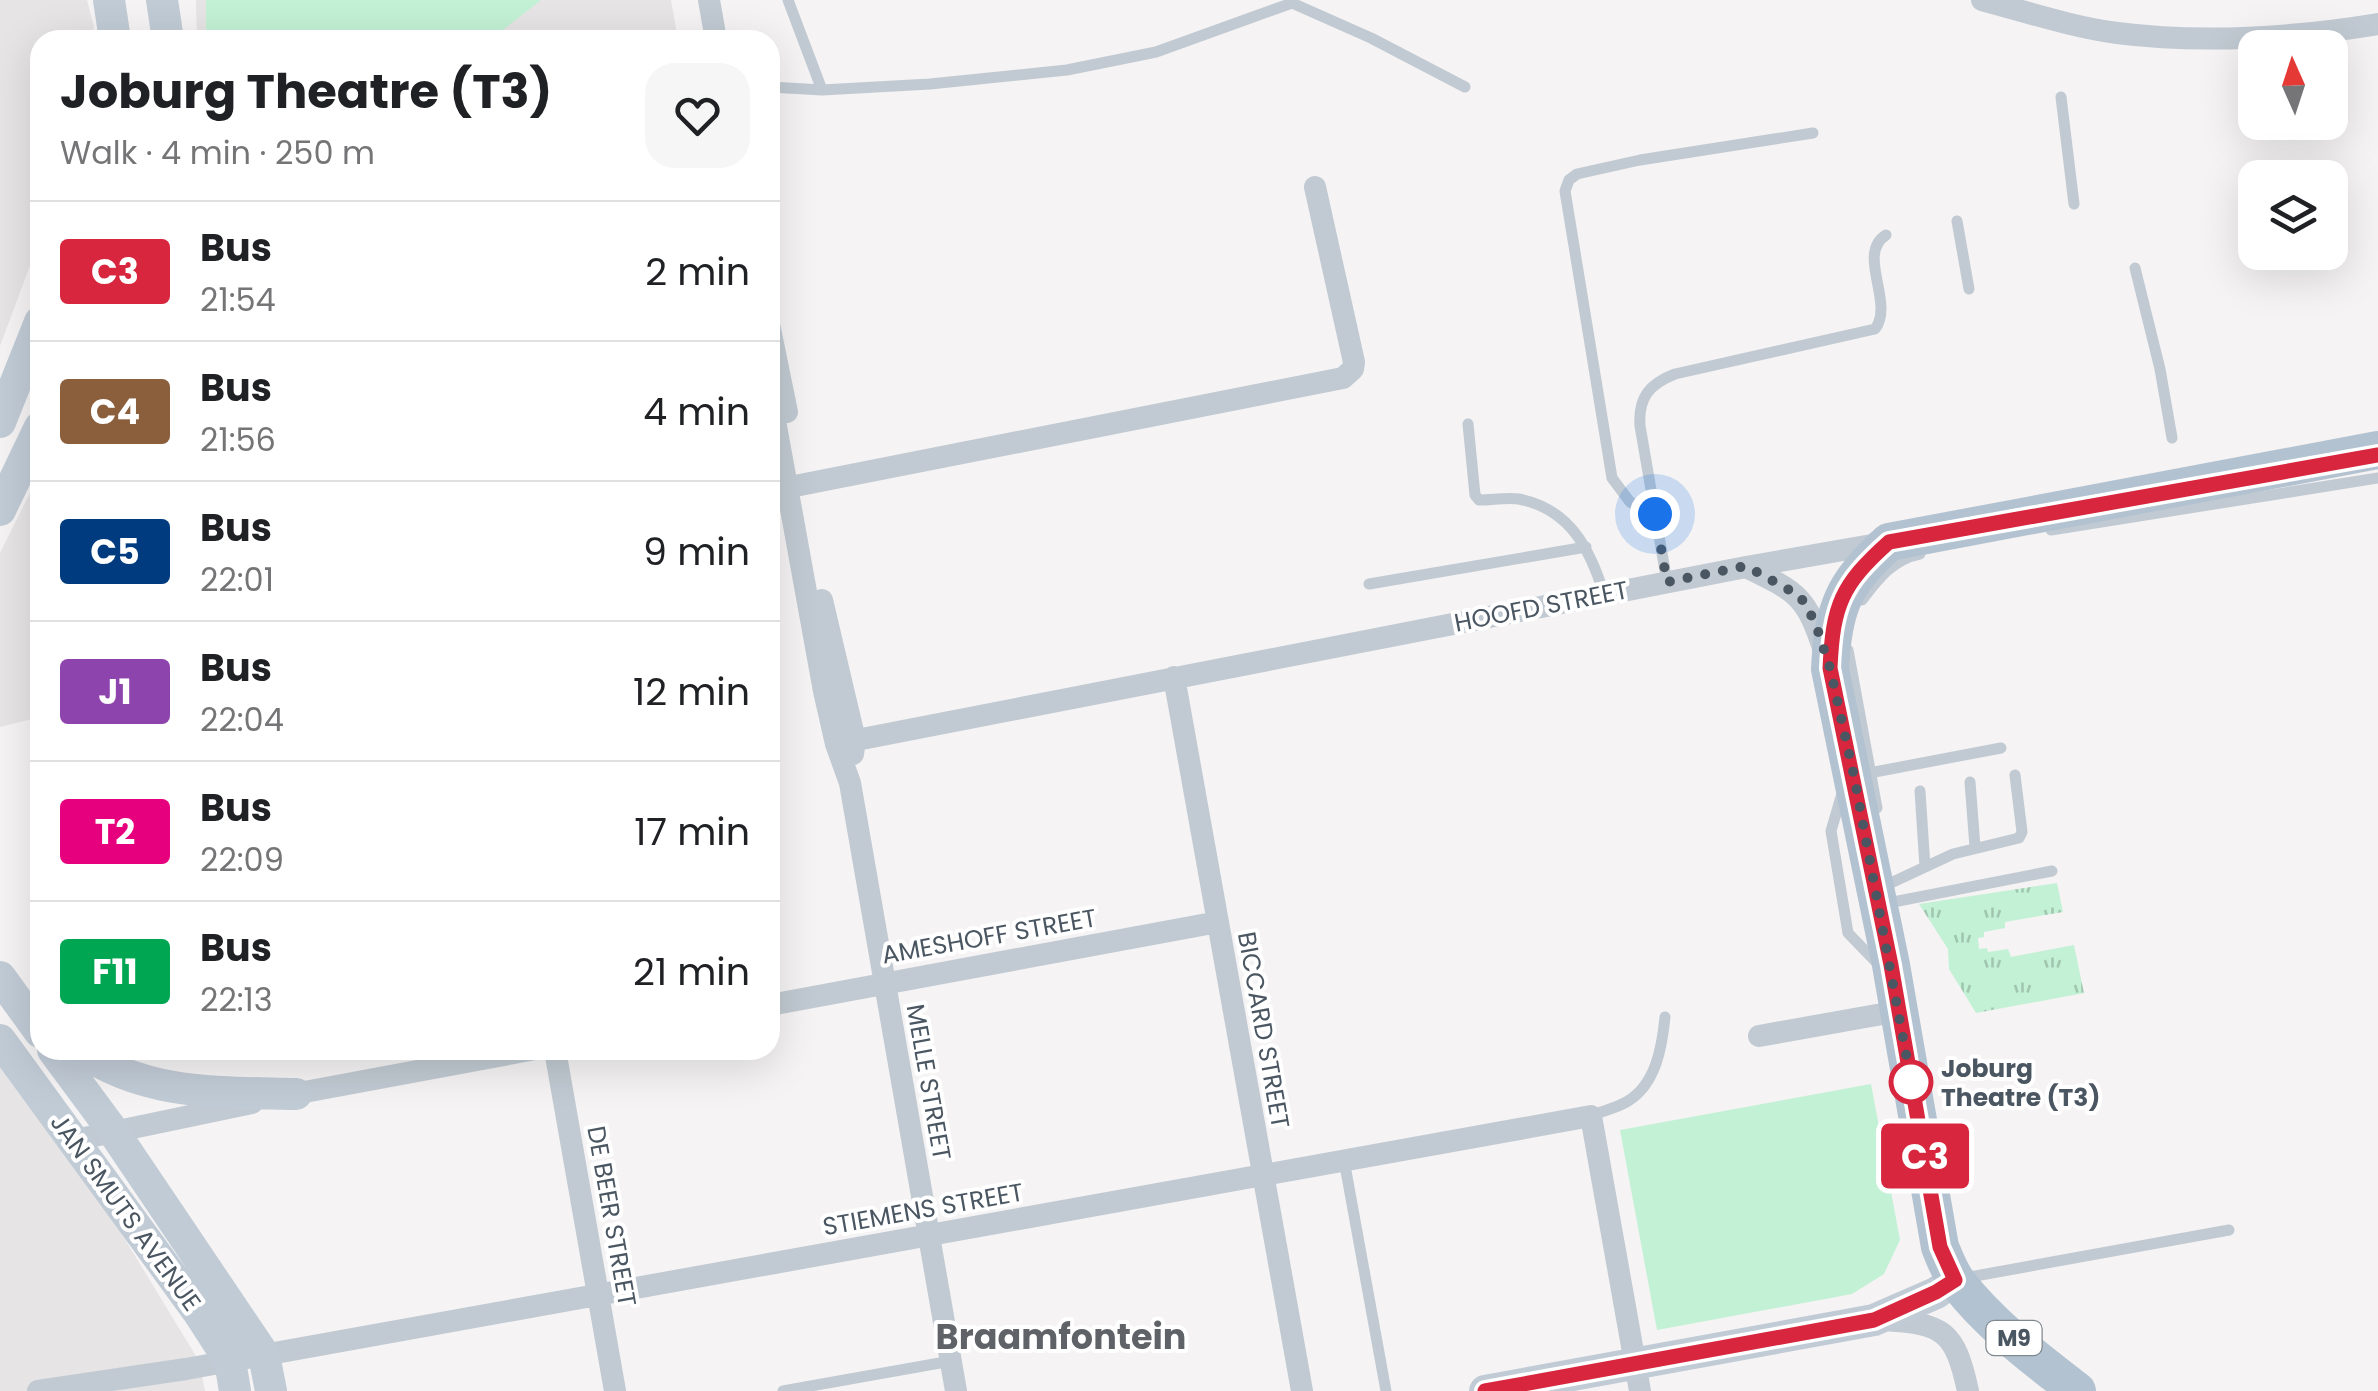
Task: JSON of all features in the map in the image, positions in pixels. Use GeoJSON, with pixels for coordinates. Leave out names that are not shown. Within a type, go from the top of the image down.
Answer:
{"type":"FeatureCollection","features":[{"type":"Feature","properties":{"kind":"main road"},"geometry":{"type":"LineString","coordinates":[[110,0],[114,30]]}},
{"type":"Feature","properties":{"kind":"main road"},"geometry":{"type":"LineString","coordinates":[[162,0],[166,30]]}},
{"type":"Feature","properties":{"kind":"main road"},"geometry":{"type":"LineString","coordinates":[[0,422],[30,347]]}},
{"type":"Feature","properties":{"kind":"main road"},"geometry":{"type":"LineString","coordinates":[[0,510],[30,448]]}},
{"type":"Feature","properties":{"kind":"main road","name":"HOOFD STREET"},"geometry":{"type":"LineString","coordinates":[[1889,542],[2376,459]]}},
{"type":"Feature","properties":{"kind":"main road","name":"M9"},"geometry":{"type":"LineString","coordinates":[[1889,542],[1851,580],[1837,606],[1832,628],[1888,894],[1896,994],[1940,1247],[2033,1356],[2077,1391]]}},
{"type":"Feature","properties":{"kind":"main road"},"geometry":{"type":"LineString","coordinates":[[6,986],[30,1009]]}},
{"type":"Feature","properties":{"kind":"main road"},"geometry":{"type":"LineString","coordinates":[[6,986],[30,1018]]}},
{"type":"Feature","properties":{"kind":"main road","name":"JAN SMUTS AVENUE"},"geometry":{"type":"LineString","coordinates":[[0,1040],[75,1140],[233,1376]]}},
{"type":"Feature","properties":{"kind":"main road","name":"JAN SMUTS AVENUE"},"geometry":{"type":"LineString","coordinates":[[61,1060],[114,1131],[264,1355],[272,1391]]}},
{"type":"Feature","properties":{"kind":"main road"},"geometry":{"type":"LineString","coordinates":[[99,1060],[136,1080],[179,1090],[296,1094]]}},
{"type":"Feature","properties":{"kind":"main road"},"geometry":{"type":"LineString","coordinates":[[1485,1391],[1637,1377],[1874,1320],[1936,1292],[1962,1272]]}},
{"type":"Feature","properties":{"kind":"street"},"geometry":{"type":"LineString","coordinates":[[710,0],[714,30]]}},
{"type":"Feature","properties":{"kind":"street"},"geometry":{"type":"LineString","coordinates":[[1982,0],[2113,32],[2178,39],[2306,34],[2378,24]]}},
{"type":"Feature","properties":{"kind":"street"},"geometry":{"type":"LineString","coordinates":[[800,485],[1343,378],[1353,369],[1354,362],[1315,187]]}},
{"type":"Feature","properties":{"kind":"street","name":"MELLE STREET"},"geometry":{"type":"LineString","coordinates":[[780,381],[956,1391]]}},
{"type":"Feature","properties":{"kind":"street","name":"MELLE STREET"},"geometry":{"type":"LineString","coordinates":[[780,440],[845,742]]}},
{"type":"Feature","properties":{"kind":"street","name":"HOOFD STREET"},"geometry":{"type":"LineString","coordinates":[[845,742],[1746,566],[1889,542]]}},
{"type":"Feature","properties":{"kind":"street"},"geometry":{"type":"LineString","coordinates":[[1746,566],[1800,596],[1839,654]]}},
{"type":"Feature","properties":{"kind":"street","name":"BICCARD STREET"},"geometry":{"type":"LineString","coordinates":[[1174,677],[1302,1391]]}},
{"type":"Feature","properties":{"kind":"street","name":"AMESHOFF STREET"},"geometry":{"type":"LineString","coordinates":[[780,1003],[1218,922]]}},
{"type":"Feature","properties":{"kind":"street"},"geometry":{"type":"LineString","coordinates":[[1759,1036],[1896,994]]}},
{"type":"Feature","properties":{"kind":"street"},"geometry":{"type":"LineString","coordinates":[[75,1140],[477,1060]]}},
{"type":"Feature","properties":{"kind":"street","name":"DE BEER STREET"},"geometry":{"type":"LineString","coordinates":[[557,1060],[614,1391]]}},
{"type":"Feature","properties":{"kind":"street"},"geometry":{"type":"LineString","coordinates":[[1590,1116],[1637,1377]]}},
{"type":"Feature","properties":{"kind":"street","name":"STIEMENS STREET"},"geometry":{"type":"LineString","coordinates":[[38,1391],[233,1376],[264,1355],[1590,1116]]}},
{"type":"Feature","properties":{"kind":"street"},"geometry":{"type":"LineString","coordinates":[[1874,1320],[1938,1327],[1960,1355],[1968,1391]]}},
{"type":"Feature","properties":{"kind":"lane"},"geometry":{"type":"LineString","coordinates":[[788,0],[822,90]]}},
{"type":"Feature","properties":{"kind":"lane"},"geometry":{"type":"LineString","coordinates":[[780,88],[822,90],[930,84],[1067,70],[1156,52],[1295,2],[1464,87]]}},
{"type":"Feature","properties":{"kind":"lane"},"geometry":{"type":"LineString","coordinates":[[2061,98],[2074,204]]}},
{"type":"Feature","properties":{"kind":"lane"},"geometry":{"type":"LineString","coordinates":[[1655,514],[1630,502],[1612,478],[1565,192],[1568,180],[1576,174],[1640,160],[1813,133]]}},
{"type":"Feature","properties":{"kind":"lane"},"geometry":{"type":"LineString","coordinates":[[1956,222],[1970,289]]}},
{"type":"Feature","properties":{"kind":"lane"},"geometry":{"type":"LineString","coordinates":[[1667,582],[1640,426],[1639,410],[1644,395],[1651,386],[1675,374],[1875,329],[1882,312],[1874,250],[1886,235]]}},
{"type":"Feature","properties":{"kind":"lane"},"geometry":{"type":"LineString","coordinates":[[2134,268],[2160,368],[2172,438]]}},
{"type":"Feature","properties":{"kind":"lane"},"geometry":{"type":"LineString","coordinates":[[1468,424],[1475,494],[1479,500],[1518,499],[1559,516],[1586,547],[1604,594]]}},
{"type":"Feature","properties":{"kind":"lane"},"geometry":{"type":"LineString","coordinates":[[2178,508],[2376,459]]}},
{"type":"Feature","properties":{"kind":"lane"},"geometry":{"type":"LineString","coordinates":[[2036,533],[2178,508],[2376,459]]}},
{"type":"Feature","properties":{"kind":"lane"},"geometry":{"type":"LineString","coordinates":[[1369,584],[1586,547]]}},
{"type":"Feature","properties":{"kind":"lane"},"geometry":{"type":"LineString","coordinates":[[1854,615],[1885,570],[1909,556],[1926,552]]}},
{"type":"Feature","properties":{"kind":"lane"},"geometry":{"type":"LineString","coordinates":[[1896,994],[1848,933],[1831,831],[1839,797],[1862,774],[2001,748]]}},
{"type":"Feature","properties":{"kind":"lane"},"geometry":{"type":"LineString","coordinates":[[1862,774],[1881,828]]}},
{"type":"Feature","properties":{"kind":"lane"},"geometry":{"type":"LineString","coordinates":[[1888,894],[1925,867],[2021,836],[2015,775]]}},
{"type":"Feature","properties":{"kind":"lane"},"geometry":{"type":"LineString","coordinates":[[1970,782],[1975,848]]}},
{"type":"Feature","properties":{"kind":"lane"},"geometry":{"type":"LineString","coordinates":[[1920,790],[1925,867]]}},
{"type":"Feature","properties":{"kind":"lane"},"geometry":{"type":"LineString","coordinates":[[1888,894],[2052,870]]}},
{"type":"Feature","properties":{"kind":"lane"},"geometry":{"type":"LineString","coordinates":[[1590,1116],[1630,1101],[1646,1082],[1658,1060],[1665,1017]]}},
{"type":"Feature","properties":{"kind":"lane"},"geometry":{"type":"LineString","coordinates":[[1344,1160],[1386,1391]]}},
{"type":"Feature","properties":{"kind":"lane"},"geometry":{"type":"LineString","coordinates":[[1962,1272],[2229,1230]]}},
{"type":"Feature","properties":{"kind":"lane"},"geometry":{"type":"LineString","coordinates":[[1962,1272],[1996,1314],[2092,1391]]}},
{"type":"Feature","properties":{"kind":"lane"},"geometry":{"type":"LineString","coordinates":[[783,1391],[950,1361]]}},
{"type":"Feature","properties":{"kind":"shaded area"},"geometry":{"type":"Polygon","coordinates":[[[0,0],[87,0],[94,30],[30,30],[30,266],[0,346],[0,0]]]}},
{"type":"Feature","properties":{"kind":"shaded area"},"geometry":{"type":"Polygon","coordinates":[[[196,0],[671,0],[676,30],[197,30],[196,0]]]}},
{"type":"Feature","properties":{"kind":"shaded area"},"geometry":{"type":"Polygon","coordinates":[[[30,493],[30,720],[0,727],[0,553],[30,493]]]}},
{"type":"Feature","properties":{"kind":"shaded area"},"geometry":{"type":"Polygon","coordinates":[[[0,1066],[115,1223],[199,1361],[205,1391],[0,1391],[0,1066]]]}},
{"type":"Feature","properties":{"kind":"green space"},"geometry":{"type":"Polygon","coordinates":[[[206,0],[541,0],[503,30],[206,30],[206,0]]]}},
{"type":"Feature","properties":{"kind":"green space"},"geometry":{"type":"Polygon","coordinates":[[[2057,883],[2063,912],[2005,922],[2005,928],[1984,932],[1984,937],[1978,938],[1979,949],[2008,949],[2011,957],[2074,945],[2084,993],[1976,1013],[1949,969],[1948,949],[1919,904],[2057,883]]]}},
{"type":"Feature","properties":{"kind":"green space"},"geometry":{"type":"Polygon","coordinates":[[[1871,1084],[1900,1240],[1884,1274],[1852,1294],[1657,1330],[1620,1130],[1871,1084]]]}},
{"type":"Feature","properties":{"kind":"bus line","name":"C3"},"geometry":{"type":"LineString","coordinates":[[1485,1391],[1874,1320],[1955,1280],[1940,1247],[1891,965],[1830,668],[1837,606],[1864,564],[1889,542],[2378,455]]}},
{"type":"Feature","properties":{"kind":"place","name":"Joburg Theatre (T3)"},"geometry":{"type":"Point","coordinates":[1911,1082]}},
{"type":"Feature","properties":{"kind":"district","name":"Braamfontein"},"geometry":{"type":"Point","coordinates":[1061,1337]}},
{"type":"Feature","properties":{"kind":"route"},"geometry":{"type":"LineString","coordinates":[[1655,514],[1667,582],[1746,566],[1800,596],[1815,622],[1830,668],[1854,776],[1912,1086],[1911,1082]]}}]}
